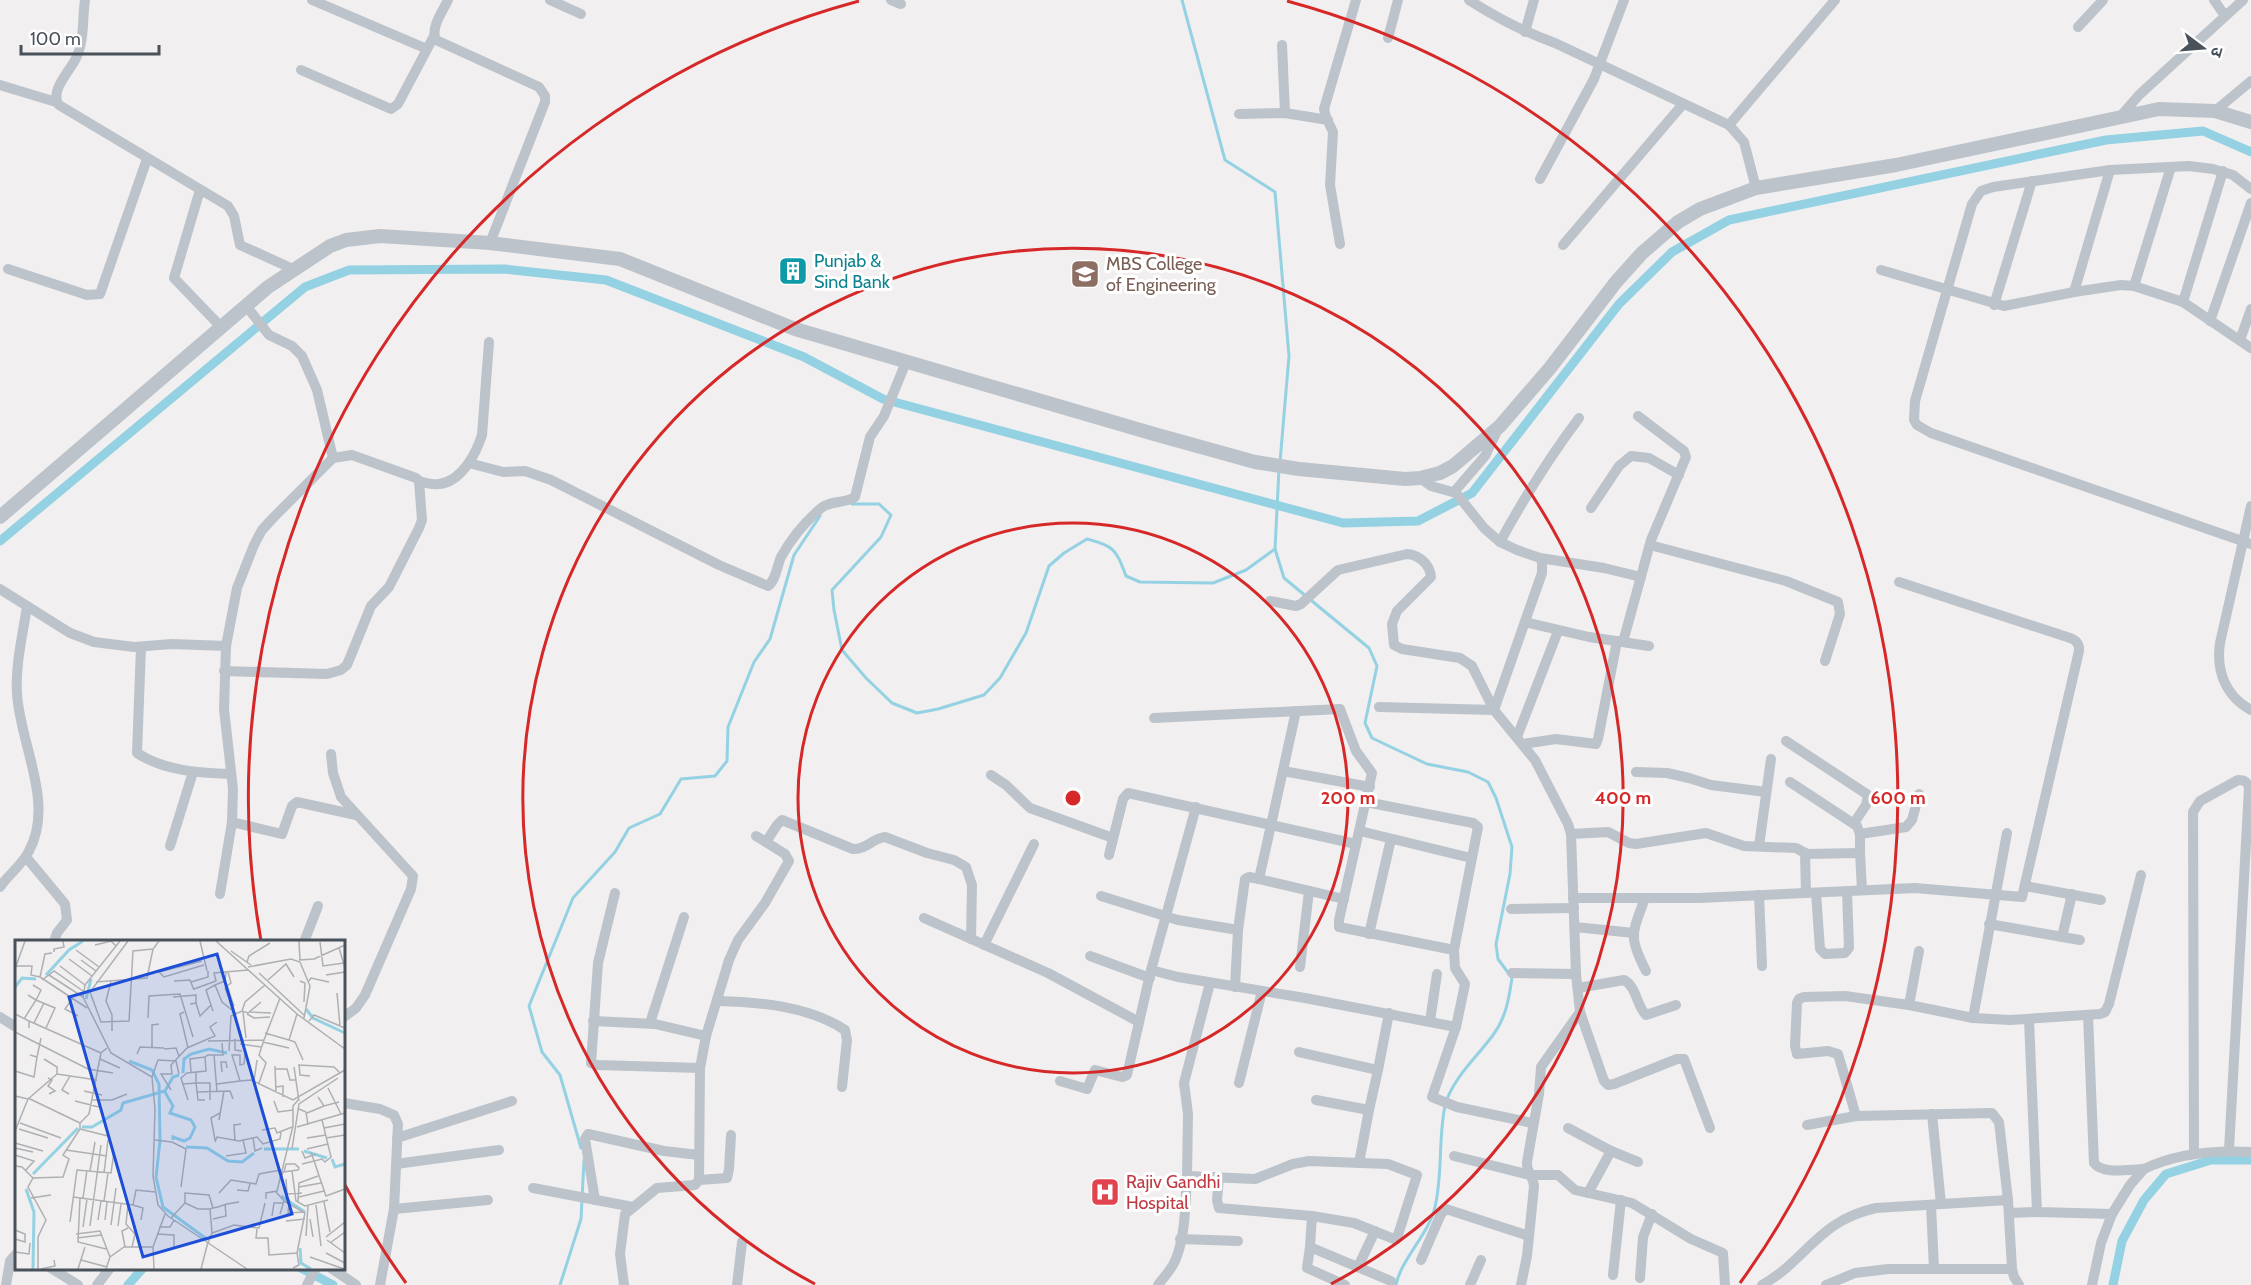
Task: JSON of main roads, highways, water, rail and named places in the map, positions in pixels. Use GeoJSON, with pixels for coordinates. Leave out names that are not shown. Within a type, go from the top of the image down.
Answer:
{"type":"FeatureCollection","features":[{"type":"Feature","properties":{"kind":"waterway"},"geometry":{"type":"LineString","coordinates":[[1182,0],[1225,160],[1275,192],[1289,356],[1280,462]]}},
{"type":"Feature","properties":{"kind":"waterway"},"geometry":{"type":"LineString","coordinates":[[0,541],[305,287],[349,270],[504,269],[606,280],[804,357],[883,399],[1343,523],[1418,521],[1472,493],[1619,304],[1672,252],[1729,220],[2106,140],[2203,131],[2251,152]]}},
{"type":"Feature","properties":{"kind":"waterway"},"geometry":{"type":"LineString","coordinates":[[1279,469],[1275,549],[1284,578],[1369,648],[1377,666],[1365,723],[1372,738],[1427,764],[1468,772],[1488,782],[1496,798],[1512,847],[1510,874],[1496,944],[1498,959],[1512,978],[1510,993],[1501,1022],[1462,1074],[1447,1099]]}},
{"type":"Feature","properties":{"kind":"waterway"},"geometry":{"type":"LineString","coordinates":[[852,504],[879,504],[891,515],[881,537],[832,590],[842,650],[892,703],[917,713],[984,695],[1000,678],[1026,633],[1049,566],[1064,553],[1087,539],[1104,544],[1113,550],[1126,576],[1140,582],[1213,583],[1246,570],[1275,549]]}},
{"type":"Feature","properties":{"kind":"waterway"},"geometry":{"type":"LineString","coordinates":[[581,1148],[560,1075],[542,1052],[529,1006],[573,898],[615,852],[629,828],[660,814],[681,779],[715,776],[727,761],[728,727],[754,662],[770,639],[794,555],[820,516]]}},
{"type":"Feature","properties":{"kind":"waterway"},"geometry":{"type":"LineString","coordinates":[[1396,1285],[1403,1266],[1427,1227],[1435,1207],[1445,1106]]}},
{"type":"Feature","properties":{"kind":"waterway"},"geometry":{"type":"LineString","coordinates":[[560,1285],[581,1219],[584,1160]]}},
{"type":"Feature","properties":{"kind":"waterway"},"geometry":{"type":"LineString","coordinates":[[2113,1285],[2122,1241],[2144,1200],[2166,1174],[2211,1160],[2251,1160]]}},
{"type":"Feature","properties":{"kind":"waterway"},"geometry":{"type":"LineString","coordinates":[[128,1285],[141,1270]]}},
{"type":"Feature","properties":{"kind":"waterway"},"geometry":{"type":"LineString","coordinates":[[305,1270],[333,1285]]}},
{"type":"Feature","properties":{"kind":"place","name":"Punjab & Sind Bank"},"geometry":{"type":"Point","coordinates":[793,271]}},
{"type":"Feature","properties":{"kind":"place","name":"MBS College of Engineering"},"geometry":{"type":"Point","coordinates":[1085,274]}},
{"type":"Feature","properties":{"kind":"place","name":"Rajiv Gandhi Hospital"},"geometry":{"type":"Point","coordinates":[1105,1192]}}]}
